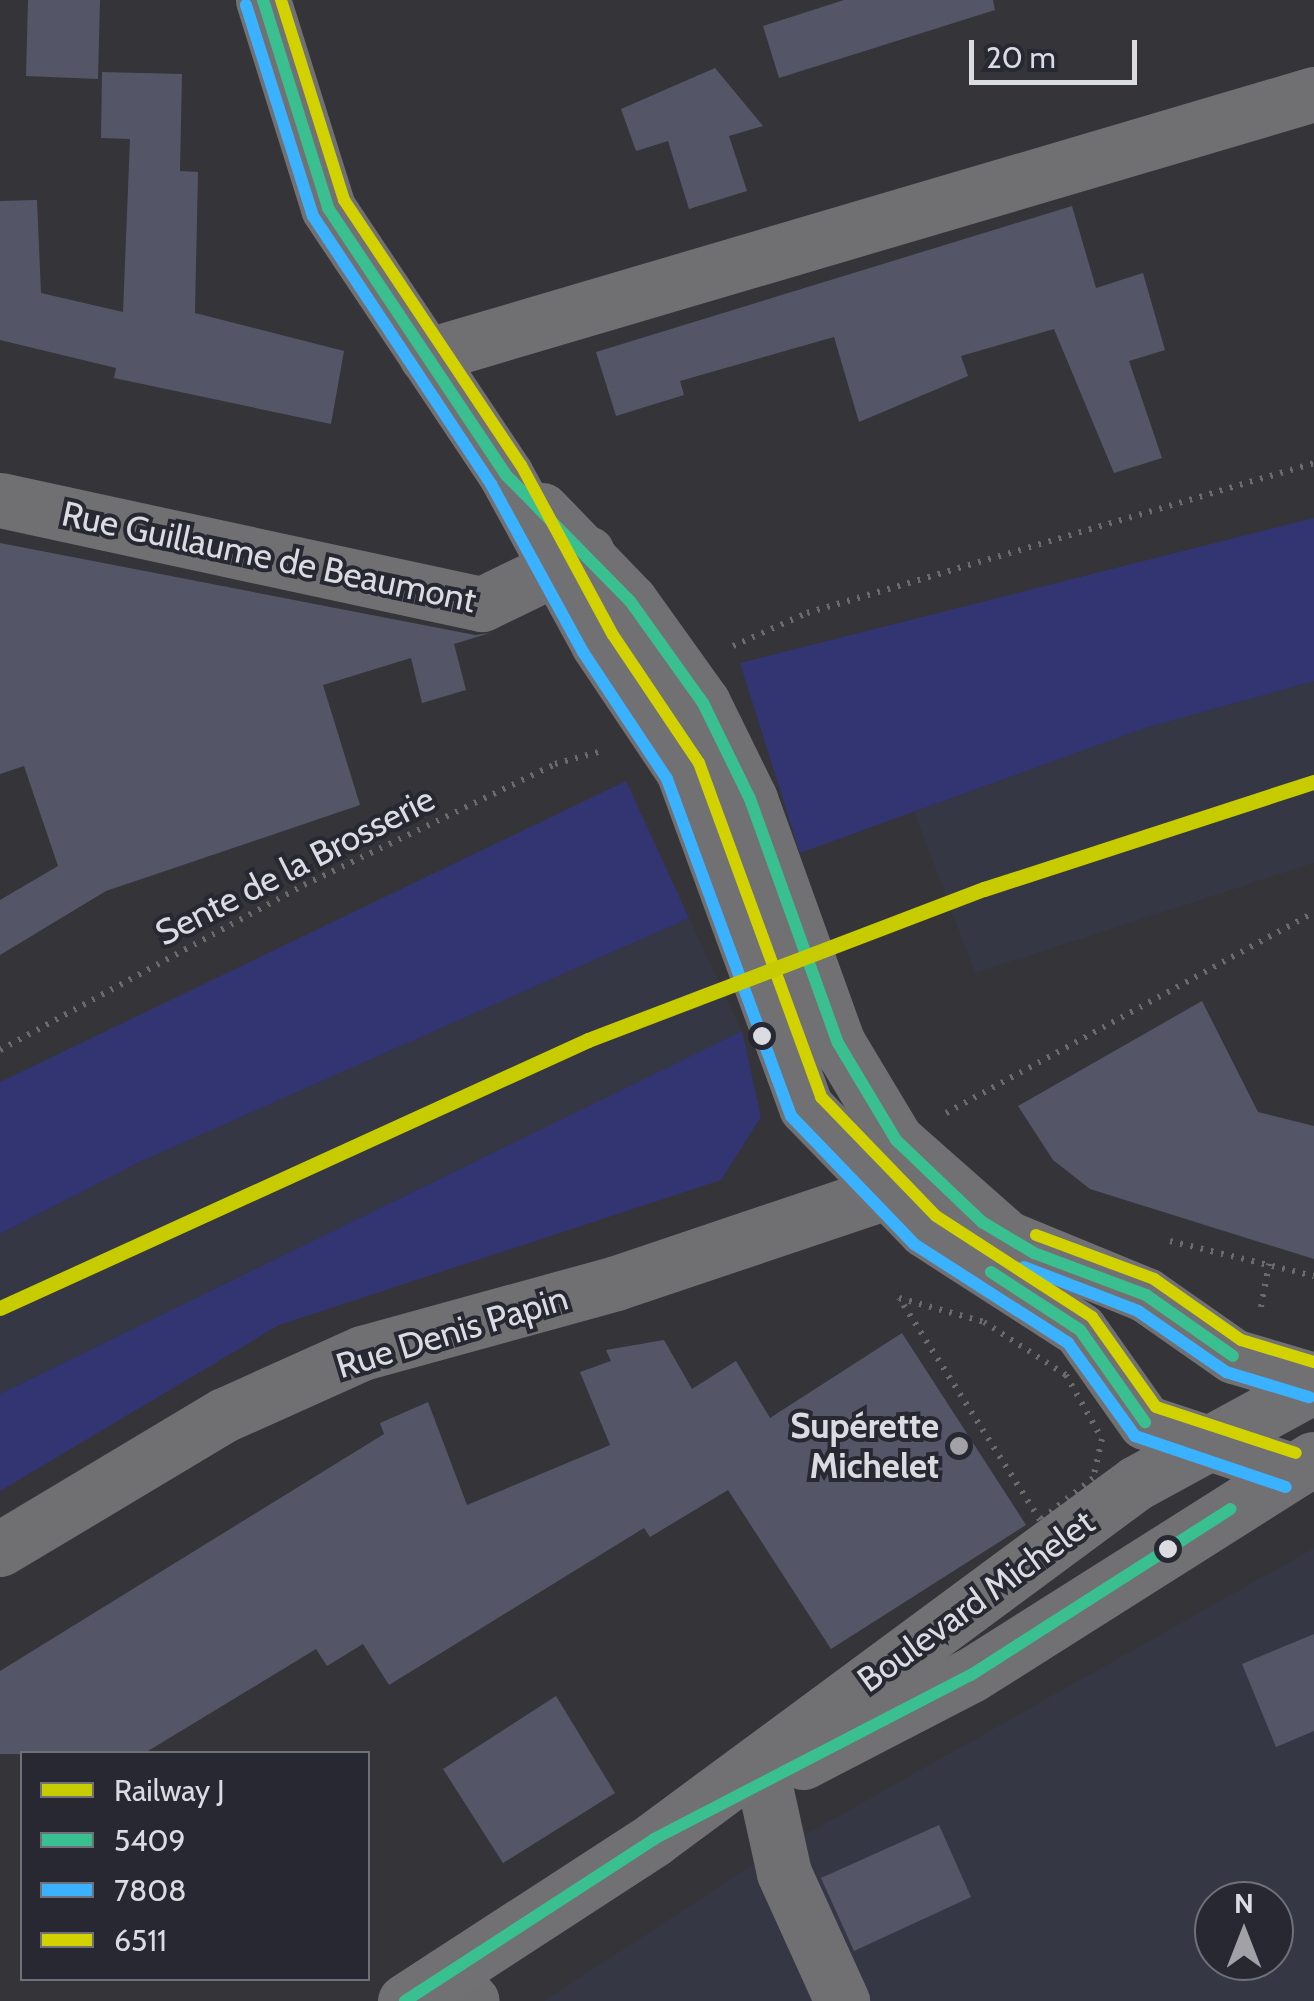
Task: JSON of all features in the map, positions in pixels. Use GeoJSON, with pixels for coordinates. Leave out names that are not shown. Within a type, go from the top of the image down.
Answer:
{"type":"FeatureCollection","features":[{"type":"Feature","properties":{"kind":"main road"},"geometry":{"type":"LineString","coordinates":[[263,0],[328,208],[506,475],[571,561],[682,771],[806,1107],[1007,1238],[1246,1334],[1314,1383]]}},
{"type":"Feature","properties":{"kind":"main road"},"geometry":{"type":"LineString","coordinates":[[904,1170],[1080,1330],[1145,1422],[1302,1465]]}},
{"type":"Feature","properties":{"kind":"main road"},"geometry":{"type":"LineString","coordinates":[[1231,1509],[1224,1441],[1246,1334]]}},
{"type":"Feature","properties":{"kind":"main road","name":"Boulevard Michelet"},"geometry":{"type":"LineString","coordinates":[[444,1995],[1136,1482],[1224,1441],[1314,1383]]}},
{"type":"Feature","properties":{"kind":"main road"},"geometry":{"type":"LineString","coordinates":[[1136,1482],[1145,1422]]}},
{"type":"Feature","properties":{"kind":"main road","name":"Boulevard Michelet"},"geometry":{"type":"LineString","coordinates":[[654,1839],[972,1676],[1302,1465]]}},
{"type":"Feature","properties":{"kind":"street"},"geometry":{"type":"LineString","coordinates":[[426,356],[1314,94]]}},
{"type":"Feature","properties":{"kind":"street","name":"Rue Guillaume de Beaumont"},"geometry":{"type":"LineString","coordinates":[[0,500],[482,604],[571,561]]}},
{"type":"Feature","properties":{"kind":"street","name":"Rue Denis Papin"},"geometry":{"type":"LineString","coordinates":[[0,1549],[224,1415],[362,1353],[904,1170]]}},
{"type":"Feature","properties":{"kind":"street"},"geometry":{"type":"LineString","coordinates":[[764,1782],[784,1873],[842,2001]]}},
{"type":"Feature","properties":{"kind":"path"},"geometry":{"type":"LineString","coordinates":[[729,663],[724,649],[807,613],[1314,463]]}},
{"type":"Feature","properties":{"kind":"path","name":"Sente de la Brosserie"},"geometry":{"type":"LineString","coordinates":[[0,1050],[304,885],[555,764],[620,746]]}},
{"type":"Feature","properties":{"kind":"path"},"geometry":{"type":"LineString","coordinates":[[904,1170],[953,1109],[1314,912]]}},
{"type":"Feature","properties":{"kind":"path"},"geometry":{"type":"LineString","coordinates":[[953,1109],[966,1123]]}},
{"type":"Feature","properties":{"kind":"path"},"geometry":{"type":"LineString","coordinates":[[1163,1239],[1314,1276]]}},
{"type":"Feature","properties":{"kind":"path"},"geometry":{"type":"LineString","coordinates":[[1246,1334],[1269,1264]]}},
{"type":"Feature","properties":{"kind":"path"},"geometry":{"type":"LineString","coordinates":[[900,1298],[984,1322],[1066,1375],[1102,1438],[1093,1478],[1040,1520],[900,1298]]}},
{"type":"Feature","properties":{"kind":"shaded area"},"geometry":{"type":"Polygon","coordinates":[[[1314,518],[1314,681],[1145,728],[800,853],[740,663],[1314,518]]]}},
{"type":"Feature","properties":{"kind":"shaded area"},"geometry":{"type":"Polygon","coordinates":[[[1314,681],[1314,863],[975,973],[914,812],[1145,728],[1314,681]]]}},
{"type":"Feature","properties":{"kind":"shaded area"},"geometry":{"type":"Polygon","coordinates":[[[626,781],[689,918],[137,1163],[0,1234],[0,1082],[626,781]]]}},
{"type":"Feature","properties":{"kind":"shaded area"},"geometry":{"type":"Polygon","coordinates":[[[689,918],[742,1031],[0,1394],[0,1234],[137,1163],[689,918]]]}},
{"type":"Feature","properties":{"kind":"shaded area"},"geometry":{"type":"Polygon","coordinates":[[[742,1031],[761,1117],[721,1180],[279,1325],[0,1491],[0,1394],[742,1031]]]}},
{"type":"Feature","properties":{"kind":"shaded area"},"geometry":{"type":"Polygon","coordinates":[[[1314,1548],[1314,2001],[544,2001],[759,1861],[1314,1548]]]}},
{"type":"Feature","properties":{"kind":"building"},"geometry":{"type":"Polygon","coordinates":[[[28,0],[100,0],[98,79],[26,76],[28,0]]]}},
{"type":"Feature","properties":{"kind":"building"},"geometry":{"type":"Polygon","coordinates":[[[844,0],[993,0],[995,10],[779,78],[763,26],[844,0]]]}},
{"type":"Feature","properties":{"kind":"building"},"geometry":{"type":"Polygon","coordinates":[[[715,68],[763,126],[729,136],[747,191],[689,209],[668,141],[636,151],[621,109],[715,68]]]}},
{"type":"Feature","properties":{"kind":"building"},"geometry":{"type":"Polygon","coordinates":[[[102,72],[182,74],[180,171],[198,172],[195,313],[344,351],[331,424],[114,378],[116,368],[0,340],[0,201],[37,200],[41,293],[123,312],[130,139],[101,138],[102,72]]]}},
{"type":"Feature","properties":{"kind":"building"},"geometry":{"type":"Polygon","coordinates":[[[1072,206],[1096,288],[1143,273],[1165,350],[1129,361],[1162,458],[1114,473],[1054,329],[961,356],[968,376],[859,422],[834,337],[680,381],[684,395],[616,416],[596,352],[1072,206]]]}},
{"type":"Feature","properties":{"kind":"building"},"geometry":{"type":"Polygon","coordinates":[[[0,543],[475,635],[490,633],[454,644],[466,690],[422,703],[411,658],[323,685],[360,805],[106,891],[0,955],[0,900],[58,866],[24,766],[0,774],[0,543]]]}},
{"type":"Feature","properties":{"kind":"building"},"geometry":{"type":"Polygon","coordinates":[[[1202,1001],[1258,1112],[1314,1126],[1314,1259],[1090,1189],[1053,1160],[1018,1106],[1202,1001]]]}},
{"type":"Feature","properties":{"kind":"building"},"geometry":{"type":"Polygon","coordinates":[[[902,1333],[1026,1525],[831,1649],[728,1490],[650,1537],[644,1528],[389,1685],[363,1644],[327,1666],[316,1649],[148,1751],[0,1754],[0,1671],[384,1434],[380,1423],[428,1402],[467,1505],[610,1445],[580,1372],[611,1361],[606,1350],[664,1340],[692,1389],[736,1361],[770,1418],[902,1333]]]}},
{"type":"Feature","properties":{"kind":"building"},"geometry":{"type":"Polygon","coordinates":[[[1314,1634],[1314,1731],[1276,1747],[1242,1664],[1314,1634]]]}},
{"type":"Feature","properties":{"kind":"building"},"geometry":{"type":"Polygon","coordinates":[[[556,1696],[615,1793],[503,1863],[443,1769],[556,1696]]]}},
{"type":"Feature","properties":{"kind":"building"},"geometry":{"type":"Polygon","coordinates":[[[939,1825],[971,1897],[854,1951],[821,1878],[939,1825]]]}},
{"type":"Feature","properties":{"kind":"rail line","name":"J"},"geometry":{"type":"LineString","coordinates":[[0,1308],[588,1040],[984,889],[1314,782]]}},
{"type":"Feature","properties":{"kind":"transit line","name":"5409"},"geometry":{"type":"LineString","coordinates":[[263,0],[328,208],[506,475],[630,601],[703,703],[750,799],[838,1043],[896,1140],[982,1222],[1034,1253],[1146,1295],[1233,1356]]}},
{"type":"Feature","properties":{"kind":"transit line","name":"6511"},"geometry":{"type":"LineString","coordinates":[[281,0],[344,200],[521,465],[613,635],[699,763],[821,1097],[936,1216],[1092,1317],[1156,1407],[1296,1453]]}},
{"type":"Feature","properties":{"kind":"transit line","name":"7808"},"geometry":{"type":"LineString","coordinates":[[246,5],[313,216],[491,484],[583,652],[667,779],[791,1116],[914,1244],[1068,1343],[1135,1436],[1286,1487]]}},
{"type":"Feature","properties":{"kind":"transit line","name":"6511"},"geometry":{"type":"LineString","coordinates":[[1036,1235],[1154,1279],[1241,1340],[1314,1362]]}},
{"type":"Feature","properties":{"kind":"transit line","name":"7808"},"geometry":{"type":"LineString","coordinates":[[1024,1267],[1138,1311],[1226,1372],[1309,1397]]}},
{"type":"Feature","properties":{"kind":"transit line","name":"5409"},"geometry":{"type":"LineString","coordinates":[[991,1272],[1080,1330],[1145,1422]]}},
{"type":"Feature","properties":{"kind":"transit line","name":"5409"},"geometry":{"type":"LineString","coordinates":[[405,2001],[654,1839],[971,1675],[1231,1509]]}},
{"type":"Feature","properties":{"kind":"place","name":"Supérette Michelet"},"geometry":{"type":"Point","coordinates":[959,1446]}}]}
